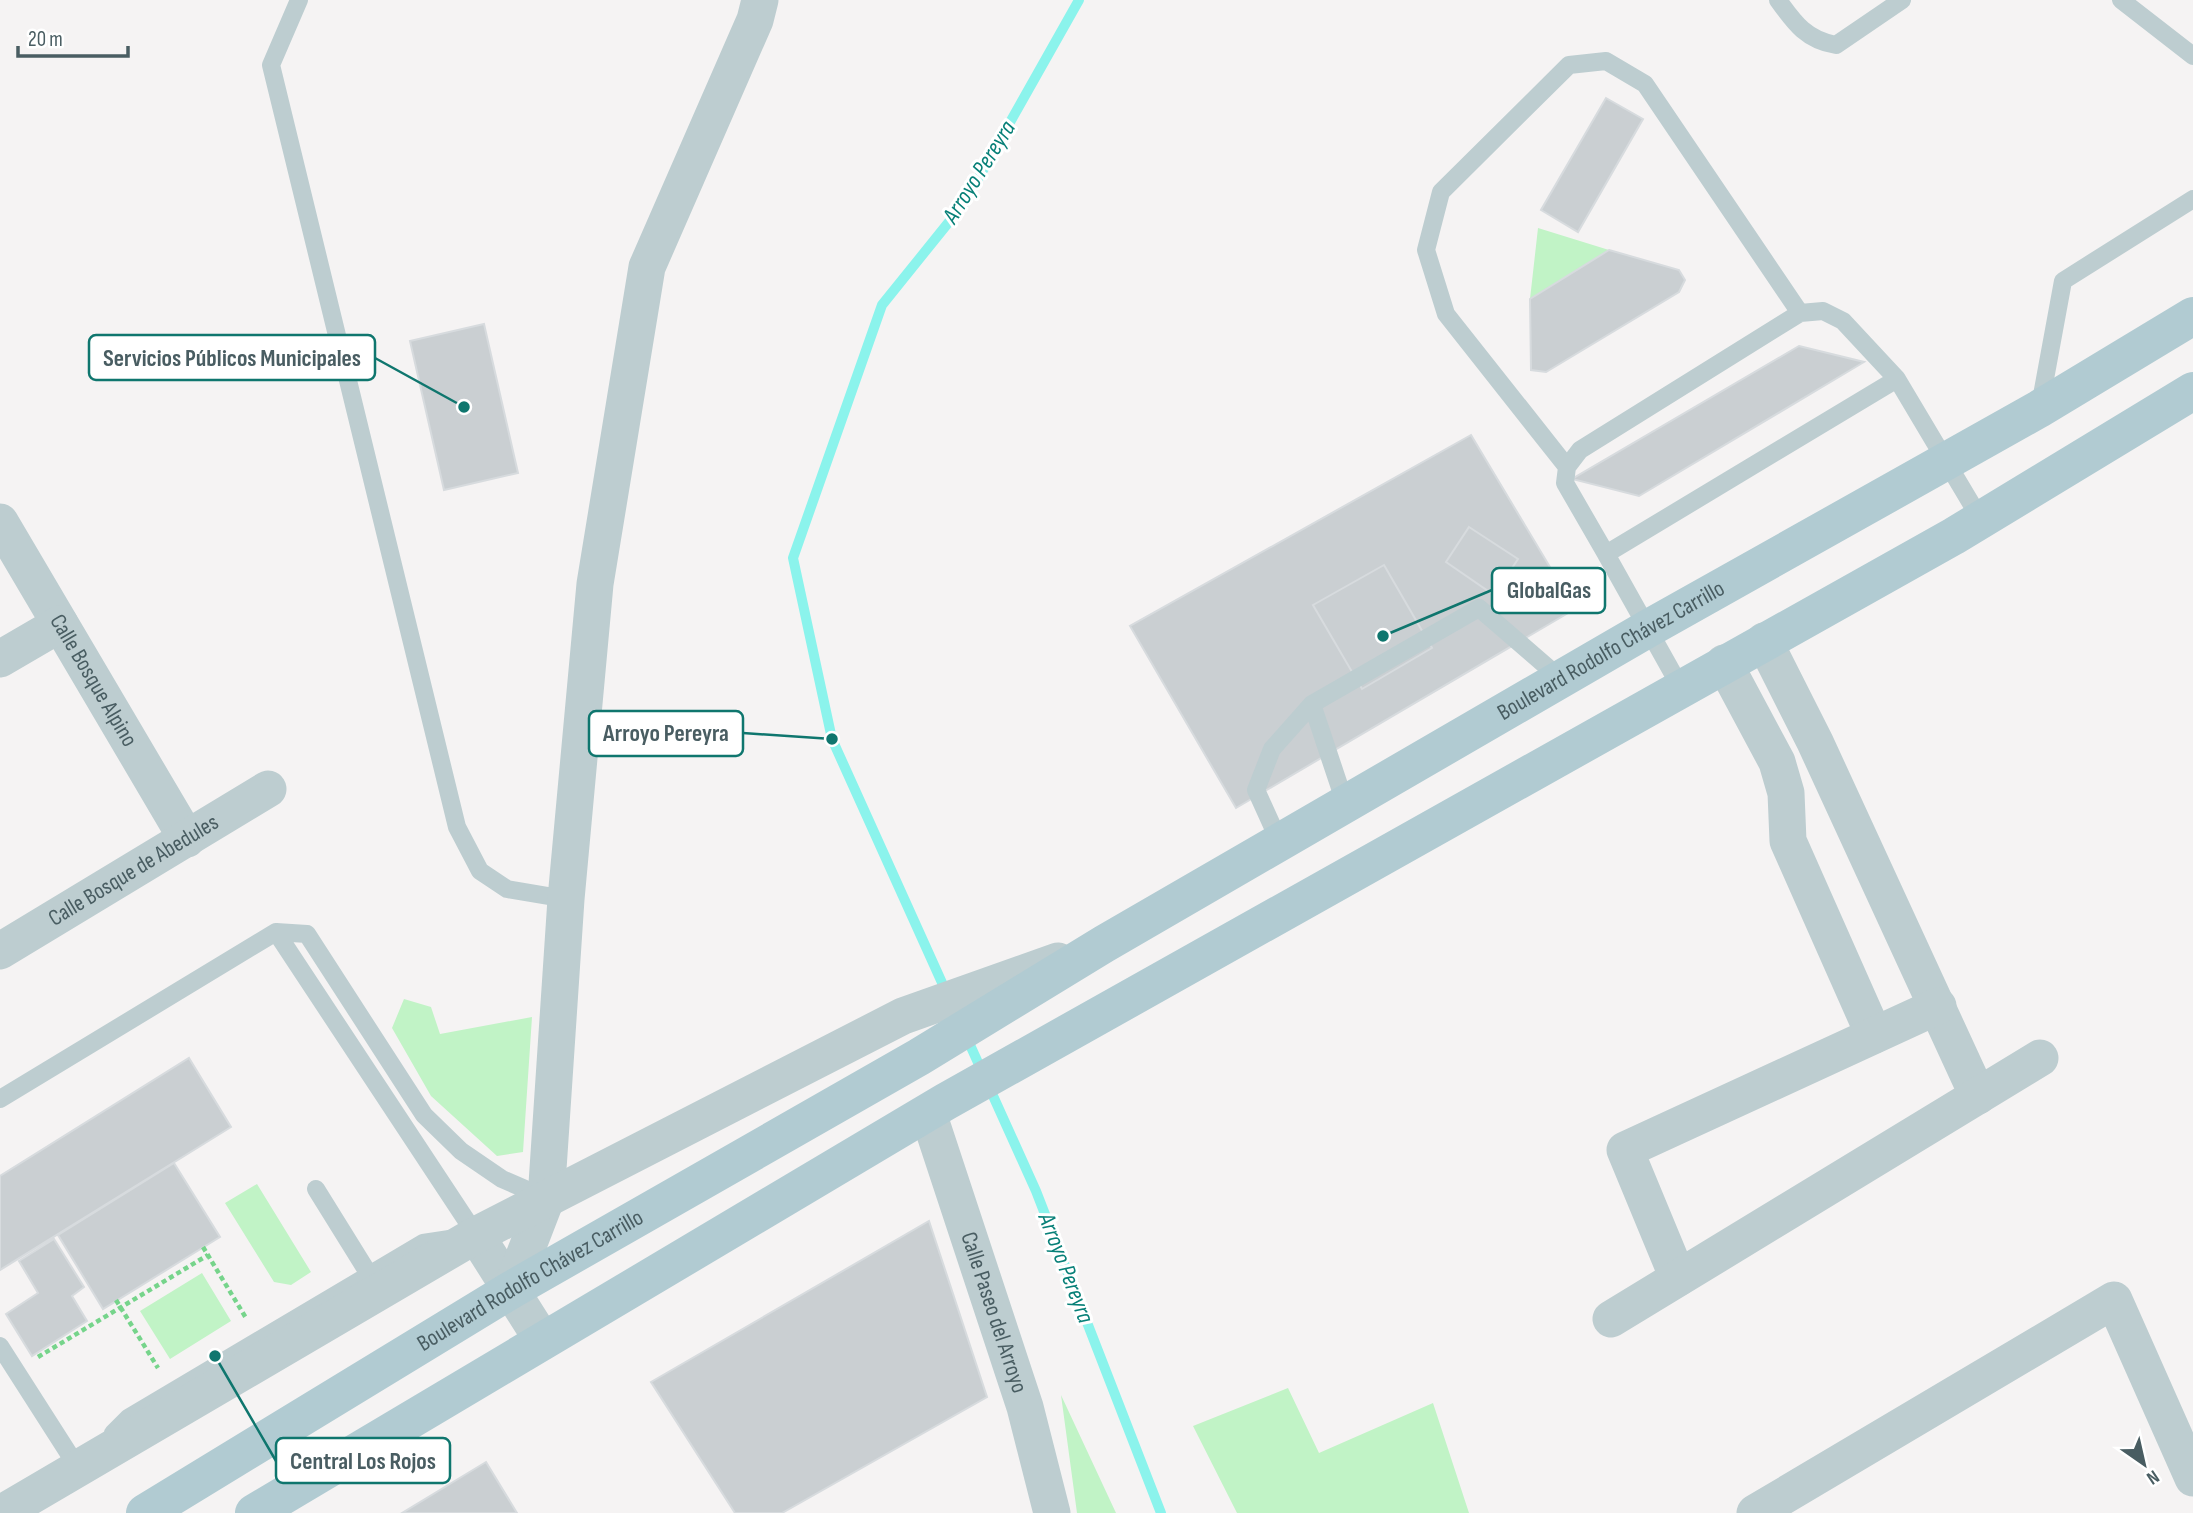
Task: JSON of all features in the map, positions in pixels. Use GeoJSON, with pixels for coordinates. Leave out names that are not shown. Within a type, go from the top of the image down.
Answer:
{"type":"FeatureCollection","features":[{"type":"Feature","properties":{"kind":"main road","name":"Boulevard Rodolfo Chávez Carrillo"},"geometry":{"type":"LineString","coordinates":[[145,1513],[511,1290],[919,1057],[1029,980],[1104,944],[1648,628],[2039,409],[2193,316]]}},
{"type":"Feature","properties":{"kind":"main road"},"geometry":{"type":"LineString","coordinates":[[254,1513],[936,1108],[1981,520],[2193,391]]}},
{"type":"Feature","properties":{"kind":"street"},"geometry":{"type":"LineString","coordinates":[[511,1290],[546,1199],[566,900],[595,584],[647,267],[755,20],[760,0]]}},
{"type":"Feature","properties":{"kind":"street","name":"Calle Bosque Alpino"},"geometry":{"type":"LineString","coordinates":[[0,522],[187,839]]}},
{"type":"Feature","properties":{"kind":"street"},"geometry":{"type":"LineString","coordinates":[[0,659],[60,624]]}},
{"type":"Feature","properties":{"kind":"street"},"geometry":{"type":"LineString","coordinates":[[1764,641],[1938,1006],[1978,1096]]}},
{"type":"Feature","properties":{"kind":"street"},"geometry":{"type":"LineString","coordinates":[[1724,663],[1777,762],[1786,793],[1788,841],[1874,1035]]}},
{"type":"Feature","properties":{"kind":"street","name":"Calle Bosque de Abedules"},"geometry":{"type":"LineString","coordinates":[[0,951],[268,789]]}},
{"type":"Feature","properties":{"kind":"street"},"geometry":{"type":"LineString","coordinates":[[1,1513],[78,1468],[374,1283],[476,1235],[903,1016],[1029,980]]}},
{"type":"Feature","properties":{"kind":"street"},"geometry":{"type":"LineString","coordinates":[[1678,1278],[1625,1150],[1938,1006]]}},
{"type":"Feature","properties":{"kind":"street"},"geometry":{"type":"LineString","coordinates":[[1611,1319],[2040,1058]]}},
{"type":"Feature","properties":{"kind":"street","name":"Calle Paseo del Arroyo"},"geometry":{"type":"LineString","coordinates":[[936,1108],[1025,1407],[1052,1513]]}},
{"type":"Feature","properties":{"kind":"street"},"geometry":{"type":"LineString","coordinates":[[476,1235],[543,1341]]}},
{"type":"Feature","properties":{"kind":"street"},"geometry":{"type":"LineString","coordinates":[[1755,1513],[2114,1300],[2182,1425],[2193,1478]]}},
{"type":"Feature","properties":{"kind":"lane"},"geometry":{"type":"LineString","coordinates":[[299,0],[271,65],[457,827],[480,872],[508,889],[566,900]]}},
{"type":"Feature","properties":{"kind":"lane"},"geometry":{"type":"LineString","coordinates":[[1778,0],[1808,35],[1816,41],[1836,45],[1902,0]]}},
{"type":"Feature","properties":{"kind":"lane"},"geometry":{"type":"LineString","coordinates":[[2121,0],[2193,56]]}},
{"type":"Feature","properties":{"kind":"lane"},"geometry":{"type":"LineString","coordinates":[[1567,467],[1446,314],[1426,250],[1441,192],[1569,65],[1606,61],[1645,84],[1800,313]]}},
{"type":"Feature","properties":{"kind":"lane"},"geometry":{"type":"LineString","coordinates":[[2039,409],[2063,281],[2193,199]]}},
{"type":"Feature","properties":{"kind":"lane"},"geometry":{"type":"LineString","coordinates":[[1681,688],[1565,483],[1567,467],[1580,450],[1800,313],[1823,311],[1843,321],[1897,379],[1981,520]]}},
{"type":"Feature","properties":{"kind":"lane"},"geometry":{"type":"LineString","coordinates":[[1606,554],[1897,379]]}},
{"type":"Feature","properties":{"kind":"lane"},"geometry":{"type":"LineString","coordinates":[[1280,843],[1255,790],[1272,749],[1312,704],[1479,608],[1561,679]]}},
{"type":"Feature","properties":{"kind":"lane"},"geometry":{"type":"LineString","coordinates":[[1312,704],[1345,803]]}},
{"type":"Feature","properties":{"kind":"lane"},"geometry":{"type":"LineString","coordinates":[[0,1099],[276,932],[307,934],[424,1115],[461,1151],[502,1180],[546,1199]]}},
{"type":"Feature","properties":{"kind":"lane"},"geometry":{"type":"LineString","coordinates":[[276,932],[476,1235]]}},
{"type":"Feature","properties":{"kind":"lane"},"geometry":{"type":"LineString","coordinates":[[316,1189],[374,1283]]}},
{"type":"Feature","properties":{"kind":"lane"},"geometry":{"type":"LineString","coordinates":[[0,1346],[78,1468]]}},
{"type":"Feature","properties":{"kind":"path"},"geometry":{"type":"LineString","coordinates":[[203,1247],[248,1322]]}},
{"type":"Feature","properties":{"kind":"path"},"geometry":{"type":"LineString","coordinates":[[16,1370],[208,1255]]}},
{"type":"Feature","properties":{"kind":"path"},"geometry":{"type":"LineString","coordinates":[[116,1300],[161,1374]]}},
{"type":"Feature","properties":{"kind":"green space"},"geometry":{"type":"Polygon","coordinates":[[[1538,228],[1609,250],[1530,299],[1538,228]]]}},
{"type":"Feature","properties":{"kind":"green space"},"geometry":{"type":"Polygon","coordinates":[[[404,999],[431,1007],[440,1034],[532,1017],[523,1152],[497,1156],[431,1096],[392,1028],[404,999]]]}},
{"type":"Feature","properties":{"kind":"green space"},"geometry":{"type":"Polygon","coordinates":[[[257,1184],[311,1272],[291,1285],[274,1282],[225,1203],[257,1184]]]}},
{"type":"Feature","properties":{"kind":"green space"},"geometry":{"type":"Polygon","coordinates":[[[202,1273],[231,1321],[170,1359],[140,1311],[202,1273]]]}},
{"type":"Feature","properties":{"kind":"green space"},"geometry":{"type":"Polygon","coordinates":[[[1288,1388],[1319,1453],[1433,1403],[1469,1513],[1237,1513],[1193,1426],[1288,1388]]]}},
{"type":"Feature","properties":{"kind":"green space"},"geometry":{"type":"Polygon","coordinates":[[[1061,1395],[1116,1513],[1077,1513],[1061,1395]]]}},
{"type":"Feature","properties":{"kind":"building"},"geometry":{"type":"Polygon","coordinates":[[[1606,98],[1643,119],[1578,232],[1541,210],[1606,98]]]}},
{"type":"Feature","properties":{"kind":"building"},"geometry":{"type":"Polygon","coordinates":[[[1609,250],[1679,270],[1685,280],[1679,292],[1546,372],[1531,370],[1530,299],[1609,250]]]}},
{"type":"Feature","properties":{"kind":"building"},"geometry":{"type":"Polygon","coordinates":[[[484,324],[518,473],[444,490],[410,341],[484,324]]]}},
{"type":"Feature","properties":{"kind":"building"},"geometry":{"type":"Polygon","coordinates":[[[1799,346],[1864,362],[1639,496],[1572,479],[1799,346]]]}},
{"type":"Feature","properties":{"kind":"building"},"geometry":{"type":"Polygon","coordinates":[[[1471,435],[1575,609],[1236,808],[1130,626],[1471,435]]]}},
{"type":"Feature","properties":{"kind":"building"},"geometry":{"type":"Polygon","coordinates":[[[1469,527],[1518,559],[1494,595],[1446,562],[1469,527]]]}},
{"type":"Feature","properties":{"kind":"building"},"geometry":{"type":"Polygon","coordinates":[[[1384,565],[1432,648],[1362,689],[1313,605],[1384,565]]]}},
{"type":"Feature","properties":{"kind":"building"},"geometry":{"type":"Polygon","coordinates":[[[189,1058],[231,1127],[0,1270],[0,1176],[189,1058]]]}},
{"type":"Feature","properties":{"kind":"building"},"geometry":{"type":"Polygon","coordinates":[[[174,1163],[220,1237],[103,1309],[58,1235],[174,1163]]]}},
{"type":"Feature","properties":{"kind":"building"},"geometry":{"type":"Polygon","coordinates":[[[929,1221],[987,1397],[782,1513],[735,1513],[651,1382],[929,1221]]]}},
{"type":"Feature","properties":{"kind":"building"},"geometry":{"type":"Polygon","coordinates":[[[54,1239],[84,1287],[72,1296],[87,1321],[32,1356],[6,1314],[38,1293],[19,1261],[54,1239]]]}},
{"type":"Feature","properties":{"kind":"building"},"geometry":{"type":"Polygon","coordinates":[[[486,1462],[517,1513],[402,1513],[486,1462]]]}},
{"type":"Feature","properties":{"kind":"waterway","name":"Arroyo Pereyra"},"geometry":{"type":"LineString","coordinates":[[948,996],[832,739],[793,558],[882,305],[965,202],[1079,0]]}},
{"type":"Feature","properties":{"kind":"waterway","name":"Arroyo Pereyra"},"geometry":{"type":"LineString","coordinates":[[966,1036],[1036,1191],[1161,1513]]}},
{"type":"Feature","properties":{"kind":"place","name":"Servicios Públicos Municipales"},"geometry":{"type":"Point","coordinates":[464,407]}},
{"type":"Feature","properties":{"kind":"place","name":"GlobalGas"},"geometry":{"type":"Point","coordinates":[1383,636]}},
{"type":"Feature","properties":{"kind":"place","name":"Arroyo Pereyra"},"geometry":{"type":"Point","coordinates":[832,739]}},
{"type":"Feature","properties":{"kind":"place","name":"Central Los Rojos"},"geometry":{"type":"Point","coordinates":[215,1356]}}]}
